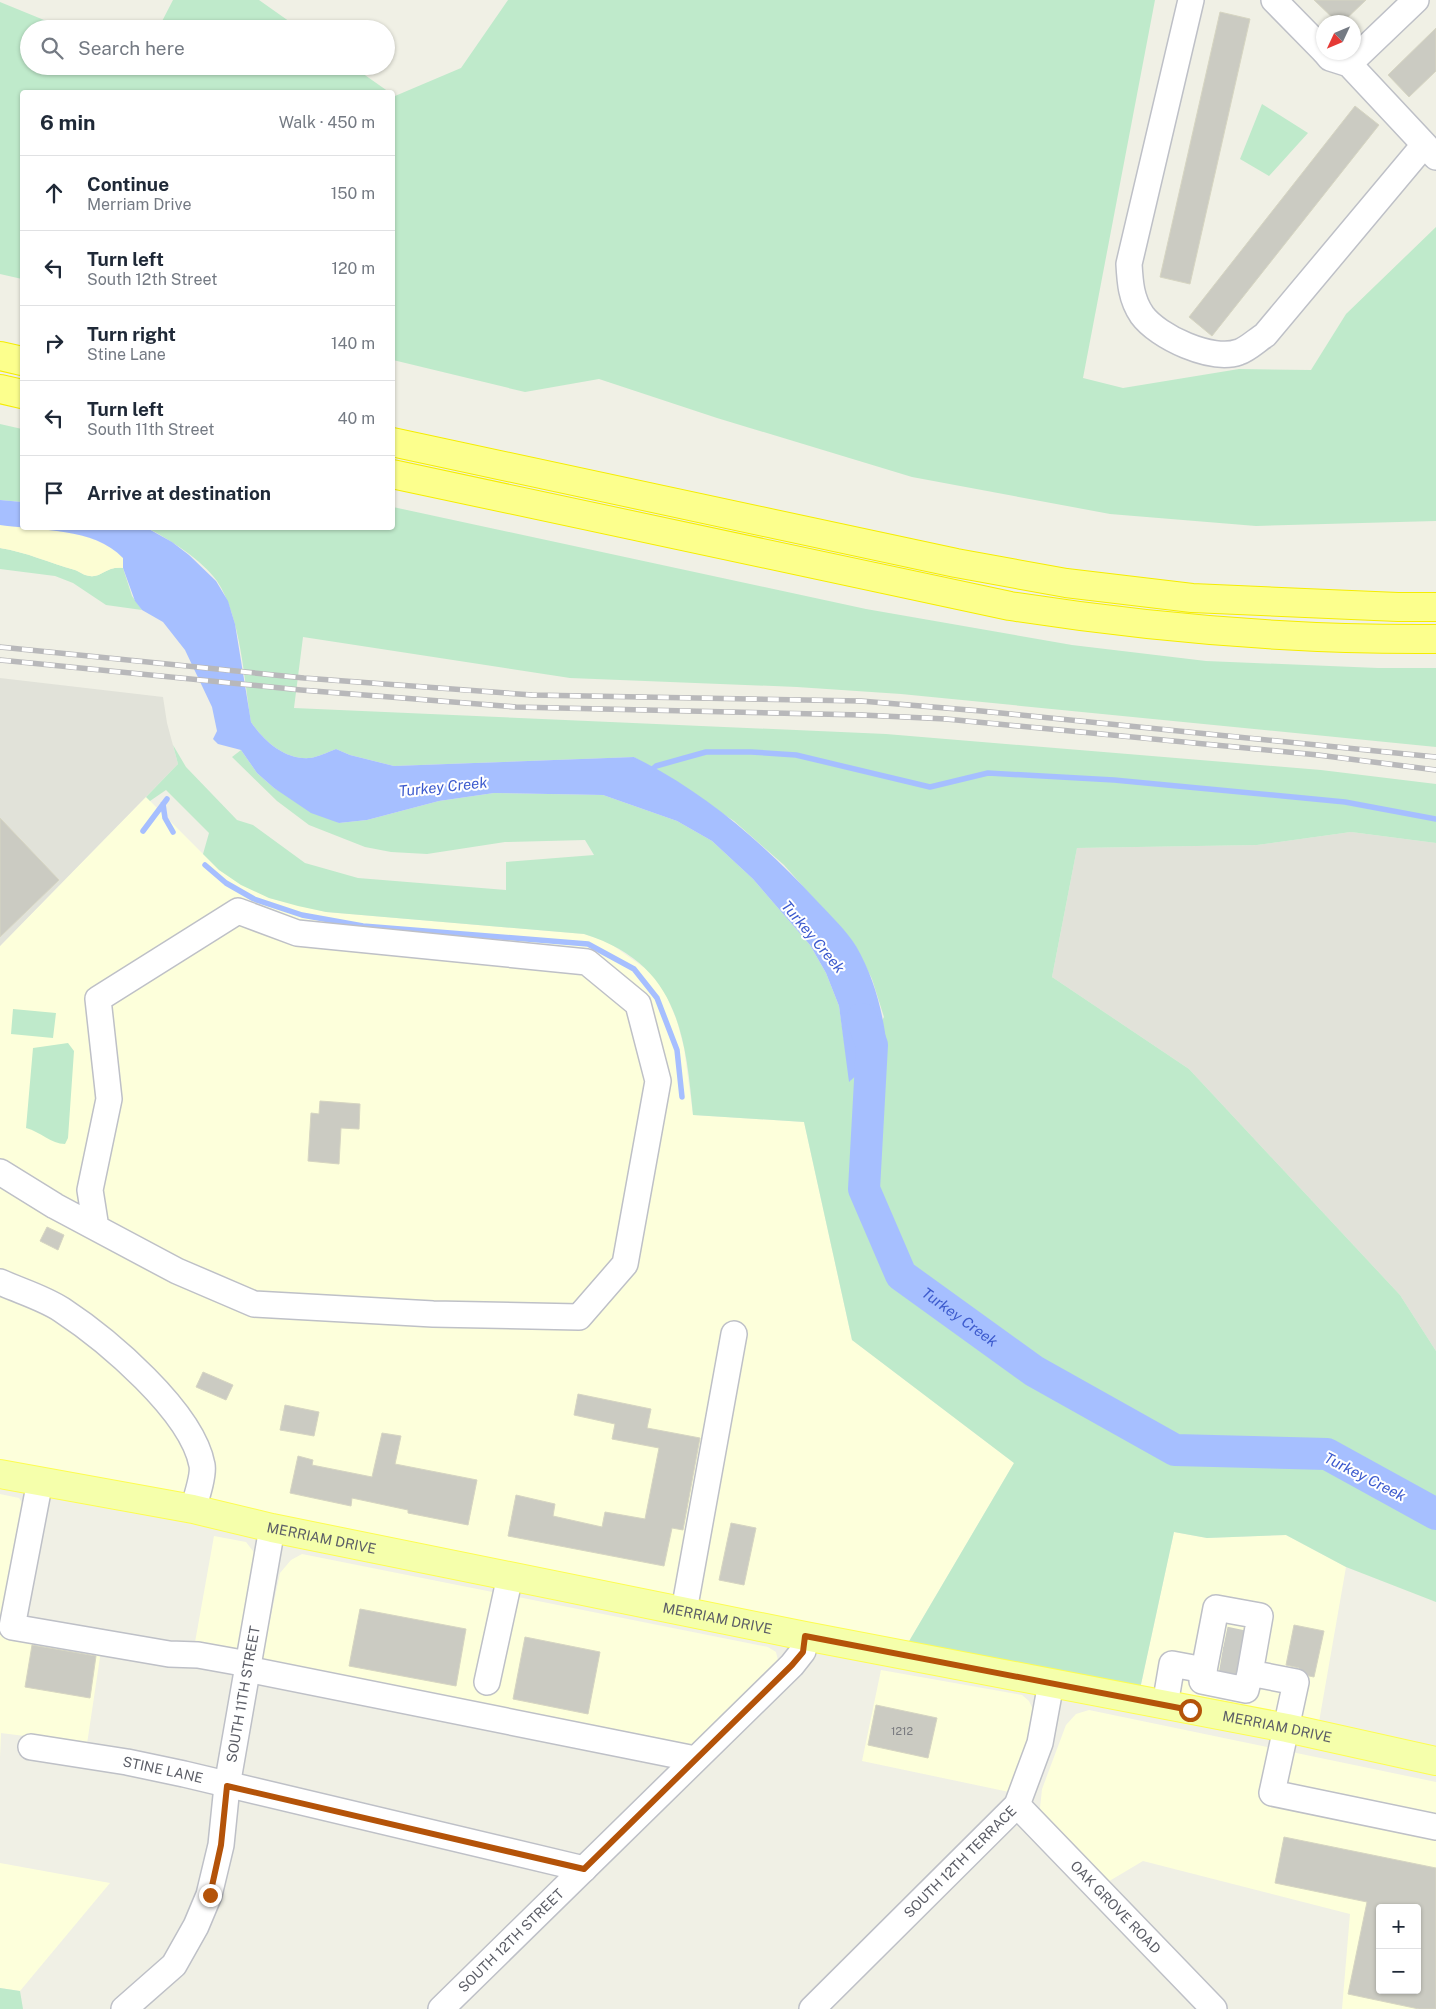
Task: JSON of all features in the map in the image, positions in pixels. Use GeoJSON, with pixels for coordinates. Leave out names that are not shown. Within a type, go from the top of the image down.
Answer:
{"type":"FeatureCollection","features":[{"type":"Feature","properties":{"kind":"highway"},"geometry":{"type":"LineString","coordinates":[[0,356],[20,361]]}},
{"type":"Feature","properties":{"kind":"highway"},"geometry":{"type":"LineString","coordinates":[[0,389],[20,394]]}},
{"type":"Feature","properties":{"kind":"highway"},"geometry":{"type":"LineString","coordinates":[[395,443],[956,563],[1066,583],[1192,598],[1436,607]]}},
{"type":"Feature","properties":{"kind":"highway"},"geometry":{"type":"LineString","coordinates":[[395,475],[1010,606],[1090,619],[1241,634],[1318,638],[1436,639]]}},
{"type":"Feature","properties":{"kind":"main road","name":"MERRIAM DRIVE"},"geometry":{"type":"LineString","coordinates":[[0,1474],[193,1509],[272,1528],[805,1636],[1287,1728],[1436,1761]]}},
{"type":"Feature","properties":{"kind":"street"},"geometry":{"type":"LineString","coordinates":[[1190,0],[1129,264],[1130,288],[1142,315],[1170,338],[1206,353],[1238,352],[1265,335],[1430,151],[1349,64],[1336,60]]}},
{"type":"Feature","properties":{"kind":"street"},"geometry":{"type":"LineString","coordinates":[[1274,0],[1316,44]]}},
{"type":"Feature","properties":{"kind":"street"},"geometry":{"type":"LineString","coordinates":[[1349,64],[1416,0]]}},
{"type":"Feature","properties":{"kind":"street"},"geometry":{"type":"LineString","coordinates":[[0,1172],[96,1228],[177,1271],[254,1304],[433,1314],[579,1317],[625,1264],[658,1081],[638,1004],[587,962],[297,933],[238,911],[98,999],[109,1099],[90,1190],[96,1228]]}},
{"type":"Feature","properties":{"kind":"street"},"geometry":{"type":"LineString","coordinates":[[0,1282],[61,1309],[114,1351],[154,1387],[188,1428],[203,1466],[193,1509]]}},
{"type":"Feature","properties":{"kind":"street"},"geometry":{"type":"LineString","coordinates":[[684,1611],[734,1334]]}},
{"type":"Feature","properties":{"kind":"street"},"geometry":{"type":"LineString","coordinates":[[40,1481],[12,1628],[169,1654],[198,1655],[248,1667],[696,1759]]}},
{"type":"Feature","properties":{"kind":"street","name":"SOUTH 11TH STREET"},"geometry":{"type":"LineString","coordinates":[[124,2009],[174,1964],[196,1926],[210,1895],[221,1845],[227,1786],[272,1528]]}},
{"type":"Feature","properties":{"kind":"street"},"geometry":{"type":"LineString","coordinates":[[487,1682],[510,1576]]}},
{"type":"Feature","properties":{"kind":"street","name":"SOUTH 12TH STREET"},"geometry":{"type":"LineString","coordinates":[[441,2009],[792,1665],[803,1652],[805,1636]]}},
{"type":"Feature","properties":{"kind":"street"},"geometry":{"type":"LineString","coordinates":[[1165,1705],[1172,1664],[1231,1655],[1296,1682],[1272,1793],[1436,1827]]}},
{"type":"Feature","properties":{"kind":"street","name":"SOUTH 12TH TERRACE"},"geometry":{"type":"LineString","coordinates":[[812,2009],[1017,1805],[1040,1743],[1051,1683]]}},
{"type":"Feature","properties":{"kind":"street","name":"STINE LANE"},"geometry":{"type":"LineString","coordinates":[[31,1747],[127,1762],[584,1869]]}},
{"type":"Feature","properties":{"kind":"street","name":"OAK GROVE ROAD"},"geometry":{"type":"LineString","coordinates":[[1017,1805],[1207,2007]]}},
{"type":"Feature","properties":{"kind":"shaded area"},"geometry":{"type":"Polygon","coordinates":[[[173,0],[259,0],[287,20],[163,20],[173,0]]]}},
{"type":"Feature","properties":{"kind":"shaded area"},"geometry":{"type":"Polygon","coordinates":[[[508,0],[1155,0],[1083,378],[1123,388],[1239,369],[1311,370],[1346,314],[1436,227],[1436,521],[1256,526],[1110,514],[912,477],[717,418],[599,379],[525,392],[395,360],[395,96],[461,68],[508,0]]]}},
{"type":"Feature","properties":{"kind":"shaded area"},"geometry":{"type":"Polygon","coordinates":[[[0,2],[44,20],[20,20],[20,75],[365,75],[386,90],[20,90],[20,279],[0,274],[0,2]]]}},
{"type":"Feature","properties":{"kind":"shaded area"},"geometry":{"type":"Polygon","coordinates":[[[1262,104],[1308,133],[1269,176],[1240,159],[1262,104]]]}},
{"type":"Feature","properties":{"kind":"shaded area"},"geometry":{"type":"Polygon","coordinates":[[[0,424],[20,429],[20,502],[0,500],[0,424]]]}},
{"type":"Feature","properties":{"kind":"shaded area"},"geometry":{"type":"Polygon","coordinates":[[[395,507],[866,609],[1072,645],[1206,661],[1378,668],[1436,668],[1436,747],[901,694],[797,687],[570,678],[303,637],[294,708],[886,734],[1321,770],[1436,784],[1436,843],[1351,832],[1257,845],[1077,848],[1052,977],[1189,1069],[1400,1295],[1436,1351],[1436,1602],[1346,1567],[1286,1535],[1207,1538],[1174,1532],[1140,1689],[908,1643],[1014,1463],[852,1340],[804,1122],[693,1115],[686,1055],[670,1004],[657,982],[639,963],[615,947],[584,934],[326,912],[269,898],[241,885],[219,870],[203,854],[209,833],[166,790],[150,801],[146,797],[178,764],[173,745],[186,767],[237,820],[253,825],[305,863],[358,878],[506,890],[506,862],[594,855],[585,840],[505,842],[427,854],[391,852],[365,847],[309,825],[277,801],[232,757],[241,750],[257,773],[274,788],[339,823],[367,820],[439,801],[494,793],[603,795],[677,821],[712,841],[753,879],[810,945],[826,973],[839,1006],[850,1081],[884,1017],[872,979],[855,945],[784,865],[734,821],[634,757],[394,766],[350,755],[336,749],[320,756],[301,758],[276,748],[262,736],[251,722],[240,649],[225,596],[211,573],[185,551],[151,530],[395,530],[395,507]]]}},
{"type":"Feature","properties":{"kind":"shaded area"},"geometry":{"type":"Polygon","coordinates":[[[0,548],[29,555],[88,576],[123,568],[132,596],[142,610],[106,605],[73,583],[55,576],[0,569],[0,548]]]}},
{"type":"Feature","properties":{"kind":"shaded area"},"geometry":{"type":"Polygon","coordinates":[[[0,678],[163,697],[167,723],[178,764],[0,946],[0,678]]]}},
{"type":"Feature","properties":{"kind":"shaded area"},"geometry":{"type":"Polygon","coordinates":[[[146,797],[219,870],[269,898],[326,912],[584,934],[608,942],[653,974],[667,997],[677,1021],[684,1048],[693,1115],[804,1122],[852,1340],[1014,1463],[908,1643],[0,1470],[0,946],[146,797]]]}},
{"type":"Feature","properties":{"kind":"shaded area"},"geometry":{"type":"Polygon","coordinates":[[[1351,832],[1436,843],[1436,1351],[1400,1295],[1189,1069],[1052,977],[1077,848],[1257,845],[1351,832]]]}},
{"type":"Feature","properties":{"kind":"shaded area"},"geometry":{"type":"Polygon","coordinates":[[[13,1009],[56,1013],[53,1038],[11,1034],[13,1009]]]}},
{"type":"Feature","properties":{"kind":"shaded area"},"geometry":{"type":"Polygon","coordinates":[[[68,1043],[74,1051],[68,1138],[65,1144],[55,1142],[26,1128],[33,1048],[68,1043]]]}},
{"type":"Feature","properties":{"kind":"shaded area"},"geometry":{"type":"Polygon","coordinates":[[[0,1494],[19,1498],[24,1506],[5,1616],[103,1637],[87,1744],[1,1733],[0,1758],[0,1494]]]}},
{"type":"Feature","properties":{"kind":"shaded area"},"geometry":{"type":"Polygon","coordinates":[[[1174,1532],[1207,1538],[1286,1535],[1346,1567],[1319,1722],[1140,1689],[1174,1532]]]}},
{"type":"Feature","properties":{"kind":"shaded area"},"geometry":{"type":"Polygon","coordinates":[[[214,1536],[246,1542],[259,1559],[241,1672],[192,1659],[214,1536]]]}},
{"type":"Feature","properties":{"kind":"shaded area"},"geometry":{"type":"Polygon","coordinates":[[[302,1554],[768,1647],[776,1652],[779,1664],[684,1762],[258,1676],[280,1573],[291,1560],[302,1554]]]}},
{"type":"Feature","properties":{"kind":"shaded area"},"geometry":{"type":"Polygon","coordinates":[[[881,1670],[1022,1695],[1029,1701],[1038,1720],[1014,1793],[862,1761],[881,1670]]]}},
{"type":"Feature","properties":{"kind":"shaded area"},"geometry":{"type":"Polygon","coordinates":[[[1089,1710],[1436,1782],[1436,2009],[1342,2009],[1350,1914],[1143,1861],[1106,1883],[1044,1818],[1040,1808],[1042,1789],[1066,1725],[1076,1714],[1089,1710]]]}},
{"type":"Feature","properties":{"kind":"shaded area"},"geometry":{"type":"Polygon","coordinates":[[[0,1863],[110,1883],[20,1991],[0,1988],[0,1863]]]}},
{"type":"Feature","properties":{"kind":"shaded area"},"geometry":{"type":"Polygon","coordinates":[[[0,1988],[20,1991],[23,2009],[0,2009],[0,1988]]]}},
{"type":"Feature","properties":{"kind":"sand"},"geometry":{"type":"Polygon","coordinates":[[[0,525],[20,527],[20,530],[65,532],[97,541],[111,548],[123,558],[123,568],[88,576],[29,555],[0,548],[0,525]]]}},
{"type":"Feature","properties":{"kind":"water"},"geometry":{"type":"Polygon","coordinates":[[[0,500],[20,502],[20,527],[0,525],[0,500]]]}},
{"type":"Feature","properties":{"kind":"water"},"geometry":{"type":"Polygon","coordinates":[[[46,530],[151,530],[172,542],[189,555],[216,581],[228,601],[235,624],[251,722],[262,736],[276,748],[292,756],[310,758],[336,749],[350,755],[394,766],[634,757],[685,786],[732,820],[754,839],[796,879],[847,934],[856,946],[873,982],[883,1021],[887,1047],[849,1082],[839,1006],[826,973],[810,945],[753,879],[712,841],[677,821],[603,795],[494,793],[439,801],[367,820],[339,823],[311,813],[274,788],[257,773],[241,750],[218,744],[213,739],[217,731],[212,707],[185,650],[163,622],[142,610],[135,601],[123,568],[123,558],[111,548],[97,541],[65,532],[46,530]]]}},
{"type":"Feature","properties":{"kind":"building"},"geometry":{"type":"Polygon","coordinates":[[[1314,0],[1366,0],[1350,15],[1330,15],[1314,0]]]}},
{"type":"Feature","properties":{"kind":"building"},"geometry":{"type":"Polygon","coordinates":[[[1220,12],[1250,19],[1190,284],[1160,277],[1220,12]]]}},
{"type":"Feature","properties":{"kind":"building"},"geometry":{"type":"Polygon","coordinates":[[[1436,28],[1436,71],[1409,97],[1388,75],[1436,28]]]}},
{"type":"Feature","properties":{"kind":"building"},"geometry":{"type":"Polygon","coordinates":[[[1355,106],[1379,125],[1212,336],[1189,317],[1355,106]]]}},
{"type":"Feature","properties":{"kind":"building"},"geometry":{"type":"Polygon","coordinates":[[[0,818],[59,880],[0,937],[0,818]]]}},
{"type":"Feature","properties":{"kind":"building"},"geometry":{"type":"Polygon","coordinates":[[[320,1101],[360,1104],[359,1129],[341,1128],[339,1164],[308,1161],[311,1113],[319,1114],[320,1101]]]}},
{"type":"Feature","properties":{"kind":"building"},"geometry":{"type":"Polygon","coordinates":[[[47,1227],[64,1235],[58,1250],[40,1241],[47,1227]]]}},
{"type":"Feature","properties":{"kind":"building"},"geometry":{"type":"Polygon","coordinates":[[[203,1372],[233,1385],[226,1400],[196,1387],[203,1372]]]}},
{"type":"Feature","properties":{"kind":"building"},"geometry":{"type":"Polygon","coordinates":[[[578,1394],[651,1409],[647,1428],[700,1438],[683,1530],[672,1528],[664,1566],[508,1536],[516,1495],[555,1504],[553,1516],[602,1527],[605,1512],[645,1519],[659,1448],[612,1439],[615,1424],[574,1415],[578,1394]]]}},
{"type":"Feature","properties":{"kind":"building"},"geometry":{"type":"Polygon","coordinates":[[[285,1405],[319,1412],[314,1436],[280,1430],[285,1405]]]}},
{"type":"Feature","properties":{"kind":"building"},"geometry":{"type":"Polygon","coordinates":[[[382,1433],[401,1436],[395,1464],[477,1480],[468,1525],[408,1513],[408,1510],[352,1498],[351,1506],[290,1493],[298,1456],[313,1460],[312,1465],[372,1477],[382,1433]]]}},
{"type":"Feature","properties":{"kind":"building"},"geometry":{"type":"Polygon","coordinates":[[[731,1523],[756,1528],[744,1585],[719,1580],[731,1523]]]}},
{"type":"Feature","properties":{"kind":"building"},"geometry":{"type":"Polygon","coordinates":[[[360,1609],[466,1629],[456,1686],[349,1666],[360,1609]]]}},
{"type":"Feature","properties":{"kind":"building"},"geometry":{"type":"Polygon","coordinates":[[[1294,1625],[1324,1631],[1314,1677],[1309,1676],[1299,1668],[1286,1665],[1294,1625]]]}},
{"type":"Feature","properties":{"kind":"building"},"geometry":{"type":"Polygon","coordinates":[[[525,1637],[600,1652],[588,1714],[513,1699],[525,1637]]]}},
{"type":"Feature","properties":{"kind":"building"},"geometry":{"type":"Polygon","coordinates":[[[32,1645],[96,1656],[90,1698],[25,1687],[32,1645]]]}},
{"type":"Feature","properties":{"kind":"building"},"geometry":{"type":"Polygon","coordinates":[[[876,1705],[937,1718],[928,1758],[868,1745],[876,1705]]]}},
{"type":"Feature","properties":{"kind":"building"},"geometry":{"type":"Polygon","coordinates":[[[1284,1837],[1436,1868],[1436,2009],[1419,2009],[1348,1994],[1367,1902],[1275,1883],[1284,1837]]]}},
{"type":"Feature","properties":{"kind":"waterway"},"geometry":{"type":"LineString","coordinates":[[650,771],[656,766],[706,752],[751,752],[796,755],[930,787],[988,773],[1114,780],[1345,802],[1436,819]]}},
{"type":"Feature","properties":{"kind":"waterway"},"geometry":{"type":"LineString","coordinates":[[143,831],[167,799]]}},
{"type":"Feature","properties":{"kind":"waterway"},"geometry":{"type":"LineString","coordinates":[[163,804],[165,818],[173,832]]}},
{"type":"Feature","properties":{"kind":"waterway"},"geometry":{"type":"LineString","coordinates":[[205,865],[226,883],[254,899],[302,915],[363,926],[588,944],[634,969],[657,998],[677,1050],[682,1097]]}},
{"type":"Feature","properties":{"kind":"waterway","name":"Turkey Creek"},"geometry":{"type":"LineString","coordinates":[[862,1019],[872,1045],[864,1189],[901,1275],[1034,1371],[1175,1450],[1327,1454],[1436,1514]]}},
{"type":"Feature","properties":{"kind":"tunnel"},"geometry":{"type":"LineString","coordinates":[[1225,1639],[1244,1643]]}},
{"type":"Feature","properties":{"kind":"tunnel"},"geometry":{"type":"LineString","coordinates":[[1221,1660],[1239,1663]]}},
{"type":"Feature","properties":{"kind":"railway"},"geometry":{"type":"LineString","coordinates":[[0,647],[304,678],[532,695],[861,701],[981,711],[1436,757]]}},
{"type":"Feature","properties":{"kind":"railway"},"geometry":{"type":"LineString","coordinates":[[0,660],[301,690],[516,707],[862,715],[946,719],[1318,755],[1436,770]]}},
{"type":"Feature","properties":{"kind":"route"},"geometry":{"type":"LineString","coordinates":[[210,1895],[221,1845],[227,1786],[584,1869],[792,1665],[803,1652],[805,1636],[1190,1710]]}}]}
